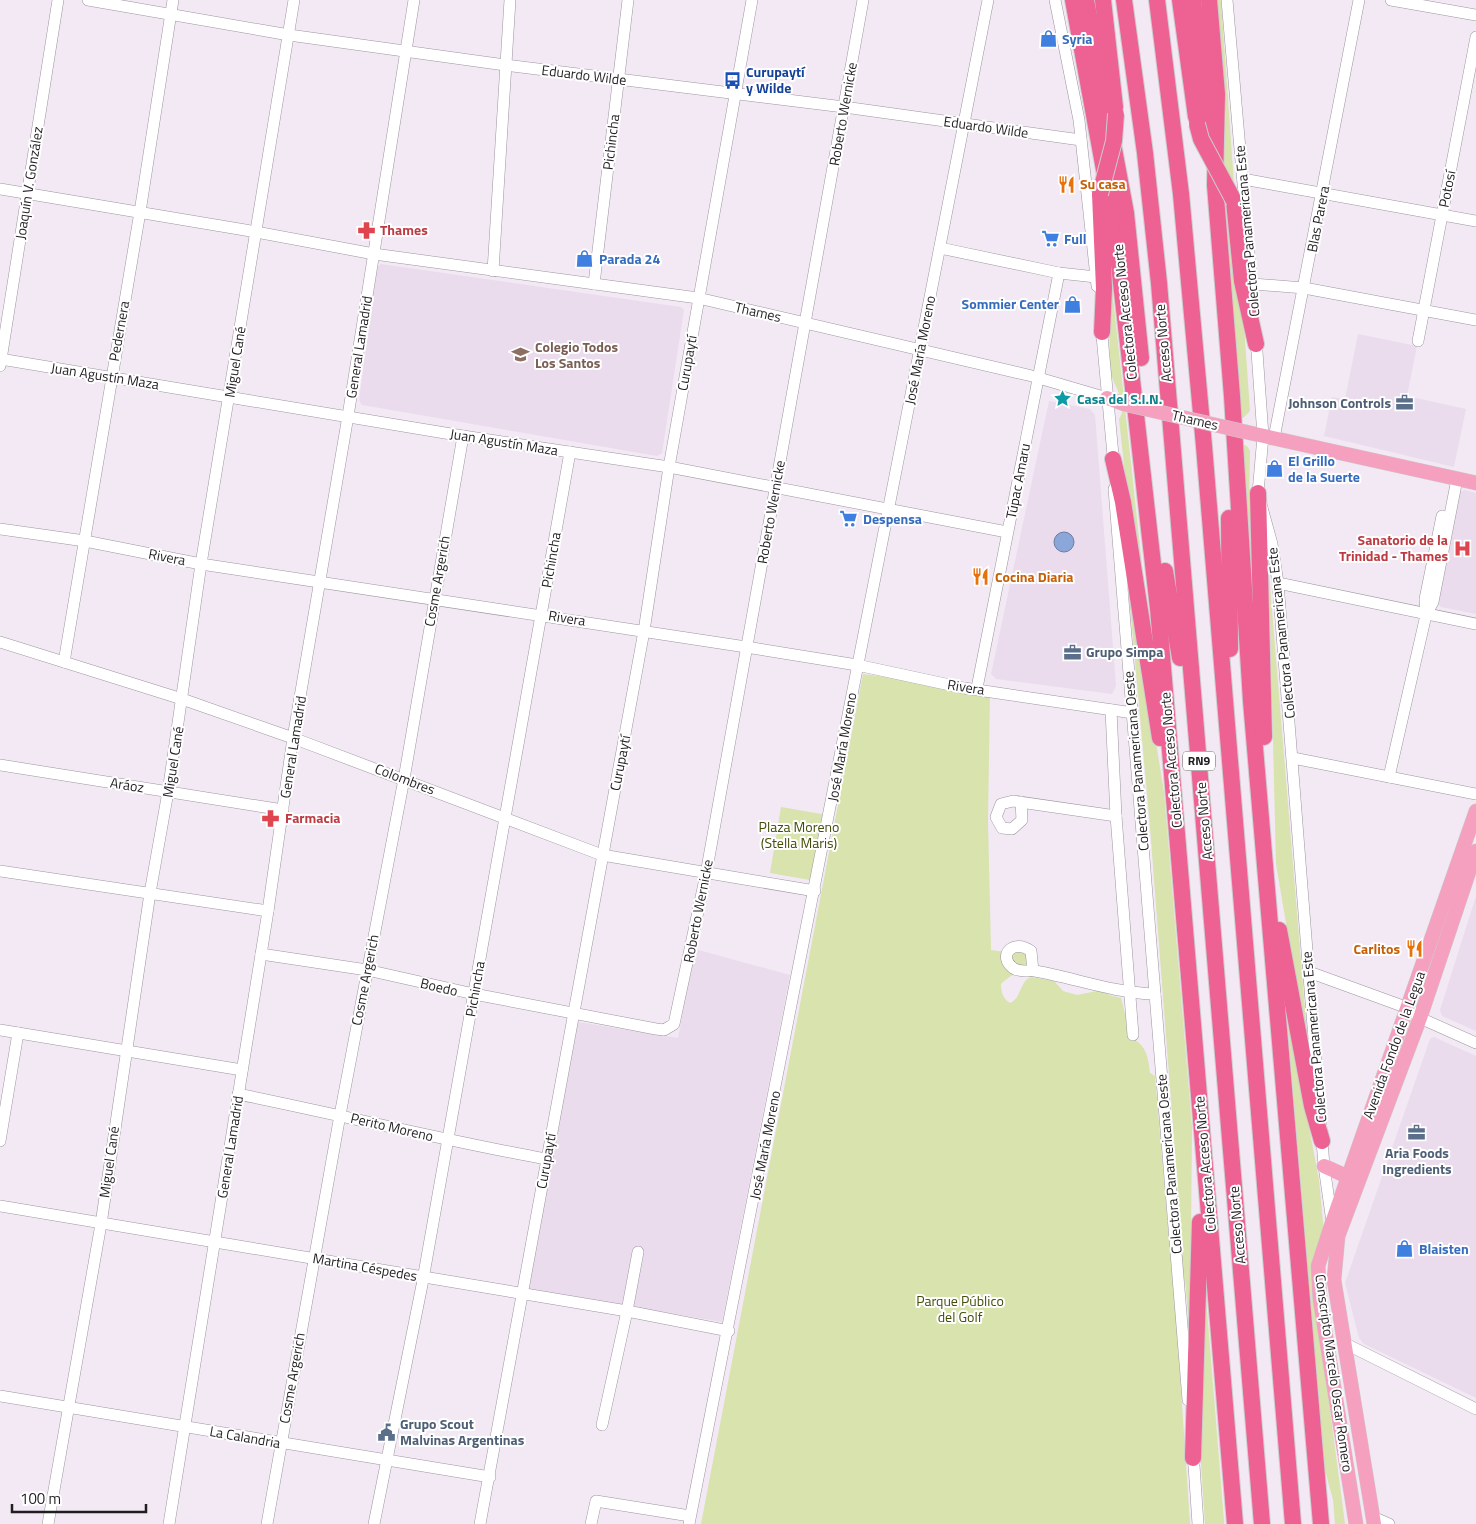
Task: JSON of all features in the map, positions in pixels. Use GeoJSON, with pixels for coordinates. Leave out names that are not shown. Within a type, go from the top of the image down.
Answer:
{"type":"FeatureCollection","features":[{"type":"Feature","properties":{"kind":"highway","name":"Colectora Acceso Norte"},"geometry":{"type":"LineString","coordinates":[[1073,0],[1115,230],[1157,599],[1235,1524]]}},
{"type":"Feature","properties":{"kind":"highway"},"geometry":{"type":"LineString","coordinates":[[1086,0],[1128,229],[1147,427],[1166,582],[1197,745]]}},
{"type":"Feature","properties":{"kind":"highway"},"geometry":{"type":"LineString","coordinates":[[1102,332],[1104,288],[1100,194],[1114,141],[1116,114],[1103,0]]}},
{"type":"Feature","properties":{"kind":"highway","name":"Acceso Norte"},"geometry":{"type":"LineString","coordinates":[[1124,0],[1145,153],[1159,283],[1262,1524]]}},
{"type":"Feature","properties":{"kind":"highway","name":"RN9"},"geometry":{"type":"LineString","coordinates":[[1157,0],[1181,194],[1293,1524]]}},
{"type":"Feature","properties":{"kind":"highway"},"geometry":{"type":"LineString","coordinates":[[1180,0],[1200,139],[1234,201],[1242,280],[1256,344]]}},
{"type":"Feature","properties":{"kind":"highway"},"geometry":{"type":"LineString","coordinates":[[1194,0],[1205,103],[1204,193],[1222,396],[1228,500],[1230,571],[1229,756]]}},
{"type":"Feature","properties":{"kind":"highway"},"geometry":{"type":"LineString","coordinates":[[1209,0],[1217,94],[1215,185],[1232,396],[1250,701],[1320,1524]]}},
{"type":"Feature","properties":{"kind":"highway"},"geometry":{"type":"LineString","coordinates":[[1113,459],[1123,502],[1155,713],[1178,841]]}},
{"type":"Feature","properties":{"kind":"highway"},"geometry":{"type":"LineString","coordinates":[[1258,493],[1265,769],[1262,841],[1312,1106],[1322,1141]]}},
{"type":"Feature","properties":{"kind":"highway"},"geometry":{"type":"LineString","coordinates":[[1193,1458],[1200,1273],[1200,1115]]}},
{"type":"Feature","properties":{"kind":"main road","name":"Thames"},"geometry":{"type":"LineString","coordinates":[[1107,398],[1124,404],[1476,483]]}},
{"type":"Feature","properties":{"kind":"main road","name":"Avenida Fondo de la Legua"},"geometry":{"type":"LineString","coordinates":[[1338,1236],[1352,1179],[1408,1008],[1476,812]]}},
{"type":"Feature","properties":{"kind":"main road","name":"Avenida Fondo de la Legua"},"geometry":{"type":"LineString","coordinates":[[1332,1223],[1420,1018],[1476,852]]}},
{"type":"Feature","properties":{"kind":"main road"},"geometry":{"type":"LineString","coordinates":[[1324,1166],[1352,1179]]}},
{"type":"Feature","properties":{"kind":"main road","name":"Conscripto Marcelo Oscar Romero"},"geometry":{"type":"LineString","coordinates":[[1332,1223],[1317,1276],[1356,1524]]}},
{"type":"Feature","properties":{"kind":"main road","name":"Conscripto Marcelo Oscar Romero"},"geometry":{"type":"LineString","coordinates":[[1338,1236],[1334,1280],[1374,1521]]}},
{"type":"Feature","properties":{"kind":"street","name":"Joaquín V. González"},"geometry":{"type":"LineString","coordinates":[[0,361],[58,0]]}},
{"type":"Feature","properties":{"kind":"street","name":"Eduardo Wilde"},"geometry":{"type":"LineString","coordinates":[[88,0],[289,35],[505,65],[844,107],[1081,140]]}},
{"type":"Feature","properties":{"kind":"street","name":"Pedernera"},"geometry":{"type":"LineString","coordinates":[[64,662],[140,212],[173,0]]}},
{"type":"Feature","properties":{"kind":"street","name":"Miguel Cané"},"geometry":{"type":"LineString","coordinates":[[48,1524],[70,1407],[100,1224],[150,892],[168,792],[201,564],[294,0]]}},
{"type":"Feature","properties":{"kind":"street","name":"General Lamadrid"},"geometry":{"type":"LineString","coordinates":[[169,1524],[268,911],[293,738],[348,416],[414,0]]}},
{"type":"Feature","properties":{"kind":"street"},"geometry":{"type":"LineString","coordinates":[[494,271],[510,0]]}},
{"type":"Feature","properties":{"kind":"street","name":"Pichincha"},"geometry":{"type":"LineString","coordinates":[[594,284],[628,0]]}},
{"type":"Feature","properties":{"kind":"street","name":"Curupaytí"},"geometry":{"type":"LineString","coordinates":[[480,1524],[644,631],[669,467],[752,0]]}},
{"type":"Feature","properties":{"kind":"street","name":"Roberto Wernicke"},"geometry":{"type":"LineString","coordinates":[[674,1024],[706,874],[863,0]]}},
{"type":"Feature","properties":{"kind":"street","name":"José María Moreno"},"geometry":{"type":"LineString","coordinates":[[690,1520],[729,1331],[857,665],[988,0]]}},
{"type":"Feature","properties":{"kind":"street","name":"Colectora Panamericana Oeste"},"geometry":{"type":"LineString","coordinates":[[1056,0],[1081,140],[1102,332],[1198,1524]]}},
{"type":"Feature","properties":{"kind":"street","name":"Colectora Panamericana Este"},"geometry":{"type":"LineString","coordinates":[[1227,0],[1253,284],[1256,344],[1269,437],[1258,493],[1272,544],[1278,584],[1324,1166],[1332,1223],[1338,1236]]}},
{"type":"Feature","properties":{"kind":"street","name":"Blas Parera"},"geometry":{"type":"LineString","coordinates":[[1269,437],[1304,288],[1359,0]]}},
{"type":"Feature","properties":{"kind":"street"},"geometry":{"type":"LineString","coordinates":[[1391,0],[1476,16]]}},
{"type":"Feature","properties":{"kind":"street","name":"Potosí"},"geometry":{"type":"LineString","coordinates":[[1418,341],[1476,37]]}},
{"type":"Feature","properties":{"kind":"street"},"geometry":{"type":"LineString","coordinates":[[1243,179],[1476,222]]}},
{"type":"Feature","properties":{"kind":"street","name":"Thames"},"geometry":{"type":"LineString","coordinates":[[0,189],[374,254],[698,298],[920,349],[1038,378],[1107,398]]}},
{"type":"Feature","properties":{"kind":"street"},"geometry":{"type":"LineString","coordinates":[[940,248],[1059,273],[1096,277]]}},
{"type":"Feature","properties":{"kind":"street","name":"Túpac Amaru"},"geometry":{"type":"LineString","coordinates":[[977,688],[1059,273]]}},
{"type":"Feature","properties":{"kind":"street"},"geometry":{"type":"LineString","coordinates":[[1253,284],[1304,288],[1476,320]]}},
{"type":"Feature","properties":{"kind":"street","name":"Juan Agustín Maza"},"geometry":{"type":"LineString","coordinates":[[0,361],[230,396],[463,436],[669,467],[1007,532]]}},
{"type":"Feature","properties":{"kind":"street","name":"Cosme Argerich"},"geometry":{"type":"LineString","coordinates":[[267,1524],[340,1115],[404,779],[463,436]]}},
{"type":"Feature","properties":{"kind":"street","name":"Pichincha"},"geometry":{"type":"LineString","coordinates":[[374,1524],[423,1277],[570,452]]}},
{"type":"Feature","properties":{"kind":"street"},"geometry":{"type":"LineString","coordinates":[[1389,777],[1426,615],[1425,599],[1454,478]]}},
{"type":"Feature","properties":{"kind":"street","name":"Rivera"},"geometry":{"type":"LineString","coordinates":[[0,529],[85,541],[201,564],[541,614],[857,665],[977,688],[1133,713]]}},
{"type":"Feature","properties":{"kind":"street"},"geometry":{"type":"LineString","coordinates":[[1278,584],[1476,624]]}},
{"type":"Feature","properties":{"kind":"street","name":"Colombres"},"geometry":{"type":"LineString","coordinates":[[0,642],[182,700],[293,738],[602,855],[815,891]]}},
{"type":"Feature","properties":{"kind":"street"},"geometry":{"type":"LineString","coordinates":[[1111,710],[1116,816],[1133,1035]]}},
{"type":"Feature","properties":{"kind":"street"},"geometry":{"type":"LineString","coordinates":[[1293,758],[1476,794]]}},
{"type":"Feature","properties":{"kind":"street","name":"Aráoz"},"geometry":{"type":"LineString","coordinates":[[0,765],[283,810]]}},
{"type":"Feature","properties":{"kind":"street"},"geometry":{"type":"LineString","coordinates":[[1021,802],[1116,816]]}},
{"type":"Feature","properties":{"kind":"street"},"geometry":{"type":"LineString","coordinates":[[0,871],[268,911]]}},
{"type":"Feature","properties":{"kind":"street","name":"Boedo"},"geometry":{"type":"LineString","coordinates":[[261,954],[367,970],[474,994],[656,1029],[670,1028],[674,1024]]}},
{"type":"Feature","properties":{"kind":"street"},"geometry":{"type":"LineString","coordinates":[[1033,971],[1129,993],[1155,994]]}},
{"type":"Feature","properties":{"kind":"street"},"geometry":{"type":"LineString","coordinates":[[1309,972],[1408,1008],[1420,1018],[1476,1043]]}},
{"type":"Feature","properties":{"kind":"street"},"geometry":{"type":"LineString","coordinates":[[0,1030],[242,1070]]}},
{"type":"Feature","properties":{"kind":"street"},"geometry":{"type":"LineString","coordinates":[[0,1141],[18,1033]]}},
{"type":"Feature","properties":{"kind":"street","name":"Perito Moreno"},"geometry":{"type":"LineString","coordinates":[[238,1094],[448,1140],[546,1159]]}},
{"type":"Feature","properties":{"kind":"street","name":"Martina Céspedes"},"geometry":{"type":"LineString","coordinates":[[0,1206],[627,1311],[729,1331]]}},
{"type":"Feature","properties":{"kind":"street"},"geometry":{"type":"LineString","coordinates":[[602,1425],[638,1252]]}},
{"type":"Feature","properties":{"kind":"street"},"geometry":{"type":"LineString","coordinates":[[1346,1344],[1476,1409]]}},
{"type":"Feature","properties":{"kind":"street","name":"La Calandria"},"geometry":{"type":"LineString","coordinates":[[0,1396],[184,1426],[280,1444],[490,1477]]}},
{"type":"Feature","properties":{"kind":"street"},"geometry":{"type":"LineString","coordinates":[[591,1524],[596,1501],[690,1520]]}},
{"type":"Feature","properties":{"kind":"street"},"geometry":{"type":"LineString","coordinates":[[1374,1521],[1389,1524]]}},
{"type":"Feature","properties":{"kind":"shaded area","name":"Colegio Todos Los Santos"},"geometry":{"type":"Polygon","coordinates":[[[381,264],[681,307],[684,310],[662,453],[657,456],[362,405],[359,400],[377,267],[381,264]]]}},
{"type":"Feature","properties":{"kind":"shaded area","name":"Johnson Controls"},"geometry":{"type":"Polygon","coordinates":[[[1358,334],[1417,346],[1407,396],[1466,409],[1454,467],[1324,436],[1332,397],[1345,399],[1358,334]]]}},
{"type":"Feature","properties":{"kind":"shaded area"},"geometry":{"type":"Polygon","coordinates":[[[1049,401],[1090,409],[1095,415],[1116,686],[1112,694],[996,679],[991,674],[1049,401]]]}},
{"type":"Feature","properties":{"kind":"shaded area","name":"Sanatorio de la Trinidad - Thames"},"geometry":{"type":"Polygon","coordinates":[[[1464,490],[1476,493],[1476,614],[1441,607],[1437,603],[1459,493],[1464,490]]]}},
{"type":"Feature","properties":{"kind":"shaded area"},"geometry":{"type":"Polygon","coordinates":[[[1476,896],[1476,1031],[1442,1016],[1440,1010],[1476,896]]]}},
{"type":"Feature","properties":{"kind":"shaded area"},"geometry":{"type":"Polygon","coordinates":[[[695,949],[790,975],[722,1322],[528,1289],[578,1022],[678,1038],[695,949]]]}},
{"type":"Feature","properties":{"kind":"shaded area"},"geometry":{"type":"Polygon","coordinates":[[[1434,1037],[1476,1056],[1476,1398],[1364,1344],[1359,1338],[1345,1283],[1430,1039],[1434,1037]]]}},
{"type":"Feature","properties":{"kind":"green space"},"geometry":{"type":"Polygon","coordinates":[[[1216,0],[1221,0],[1250,411],[1243,418],[1237,417],[1219,189],[1226,114],[1216,0]]]}},
{"type":"Feature","properties":{"kind":"green space"},"geometry":{"type":"Polygon","coordinates":[[[1108,251],[1155,685],[1131,530],[1119,419],[1123,407],[1122,400],[1110,370],[1108,251]]]}},
{"type":"Feature","properties":{"kind":"green space"},"geometry":{"type":"Polygon","coordinates":[[[1238,443],[1247,446],[1250,451],[1249,507],[1255,548],[1255,688],[1238,443]]]}},
{"type":"Feature","properties":{"kind":"green space","name":"Parque Público del Golf"},"geometry":{"type":"Polygon","coordinates":[[[1125,551],[1164,792],[1192,1127],[1190,1341],[1185,1278],[1177,1330],[1190,1524],[701,1524],[863,674],[990,691],[988,821],[991,950],[1005,952],[1012,947],[1035,959],[1001,984],[1002,992],[1010,1003],[1014,1001],[1025,981],[1032,977],[1054,981],[1063,991],[1077,995],[1102,990],[1109,995],[1121,998],[1131,1038],[1144,1048],[1150,1073],[1155,1076],[1170,1250],[1180,1252],[1183,1256],[1150,827],[1125,551]]]}},
{"type":"Feature","properties":{"kind":"green space"},"geometry":{"type":"Polygon","coordinates":[[[1269,574],[1309,1058],[1276,864],[1269,574]]]}},
{"type":"Feature","properties":{"kind":"green space","name":"Plaza Moreno (Stella Maris)"},"geometry":{"type":"Polygon","coordinates":[[[781,807],[827,815],[814,877],[810,880],[770,873],[781,807]]]}},
{"type":"Feature","properties":{"kind":"green space"},"geometry":{"type":"Polygon","coordinates":[[[1286,1006],[1319,1180],[1324,1233],[1312,1273],[1345,1524],[1335,1524],[1333,1500],[1325,1470],[1286,1006]]]}},
{"type":"Feature","properties":{"kind":"green space"},"geometry":{"type":"Polygon","coordinates":[[[1204,1273],[1224,1524],[1205,1524],[1199,1433],[1204,1273]]]}},
{"type":"Feature","properties":{"kind":"water"},"geometry":{"type":"Polygon","coordinates":[[[1064,532],[1071,535],[1074,542],[1071,549],[1064,552],[1057,549],[1054,542],[1057,535],[1064,532]]]}},
{"type":"Feature","properties":{"kind":"place","name":"Syria"},"geometry":{"type":"Point","coordinates":[1048,39]}},
{"type":"Feature","properties":{"kind":"place","name":"Curupaytí y Wilde"},"geometry":{"type":"Point","coordinates":[732,80]}},
{"type":"Feature","properties":{"kind":"place","name":"Su casa"},"geometry":{"type":"Point","coordinates":[1066,184]}},
{"type":"Feature","properties":{"kind":"place","name":"Thames"},"geometry":{"type":"Point","coordinates":[366,230]}},
{"type":"Feature","properties":{"kind":"place","name":"Full"},"geometry":{"type":"Point","coordinates":[1050,239]}},
{"type":"Feature","properties":{"kind":"place","name":"Parada 24"},"geometry":{"type":"Point","coordinates":[585,259]}},
{"type":"Feature","properties":{"kind":"place","name":"Sommier Center"},"geometry":{"type":"Point","coordinates":[1073,304]}},
{"type":"Feature","properties":{"kind":"place","name":"Colegio Todos Los Santos"},"geometry":{"type":"Point","coordinates":[521,355]}},
{"type":"Feature","properties":{"kind":"place","name":"Casa del S.I.N."},"geometry":{"type":"Point","coordinates":[1063,399]}},
{"type":"Feature","properties":{"kind":"place","name":"Johnson Controls"},"geometry":{"type":"Point","coordinates":[1405,403]}},
{"type":"Feature","properties":{"kind":"place","name":"El Grillo de la Suerte"},"geometry":{"type":"Point","coordinates":[1274,469]}},
{"type":"Feature","properties":{"kind":"place","name":"Despensa"},"geometry":{"type":"Point","coordinates":[849,519]}},
{"type":"Feature","properties":{"kind":"place","name":"Sanatorio de la Trinidad - Thames"},"geometry":{"type":"Point","coordinates":[1462,548]}},
{"type":"Feature","properties":{"kind":"place","name":"Cocina Diaria"},"geometry":{"type":"Point","coordinates":[981,577]}},
{"type":"Feature","properties":{"kind":"place","name":"Grupo Simpa"},"geometry":{"type":"Point","coordinates":[1072,652]}},
{"type":"Feature","properties":{"kind":"place","name":"Farmacia"},"geometry":{"type":"Point","coordinates":[271,818]}},
{"type":"Feature","properties":{"kind":"place","name":"Carlitos"},"geometry":{"type":"Point","coordinates":[1414,949]}},
{"type":"Feature","properties":{"kind":"place","name":"Aria Foods Ingredients"},"geometry":{"type":"Point","coordinates":[1417,1133]}},
{"type":"Feature","properties":{"kind":"place","name":"Blaisten"},"geometry":{"type":"Point","coordinates":[1405,1249]}},
{"type":"Feature","properties":{"kind":"place","name":"Grupo Scout Malvinas Argentinas"},"geometry":{"type":"Point","coordinates":[386,1432]}}]}
